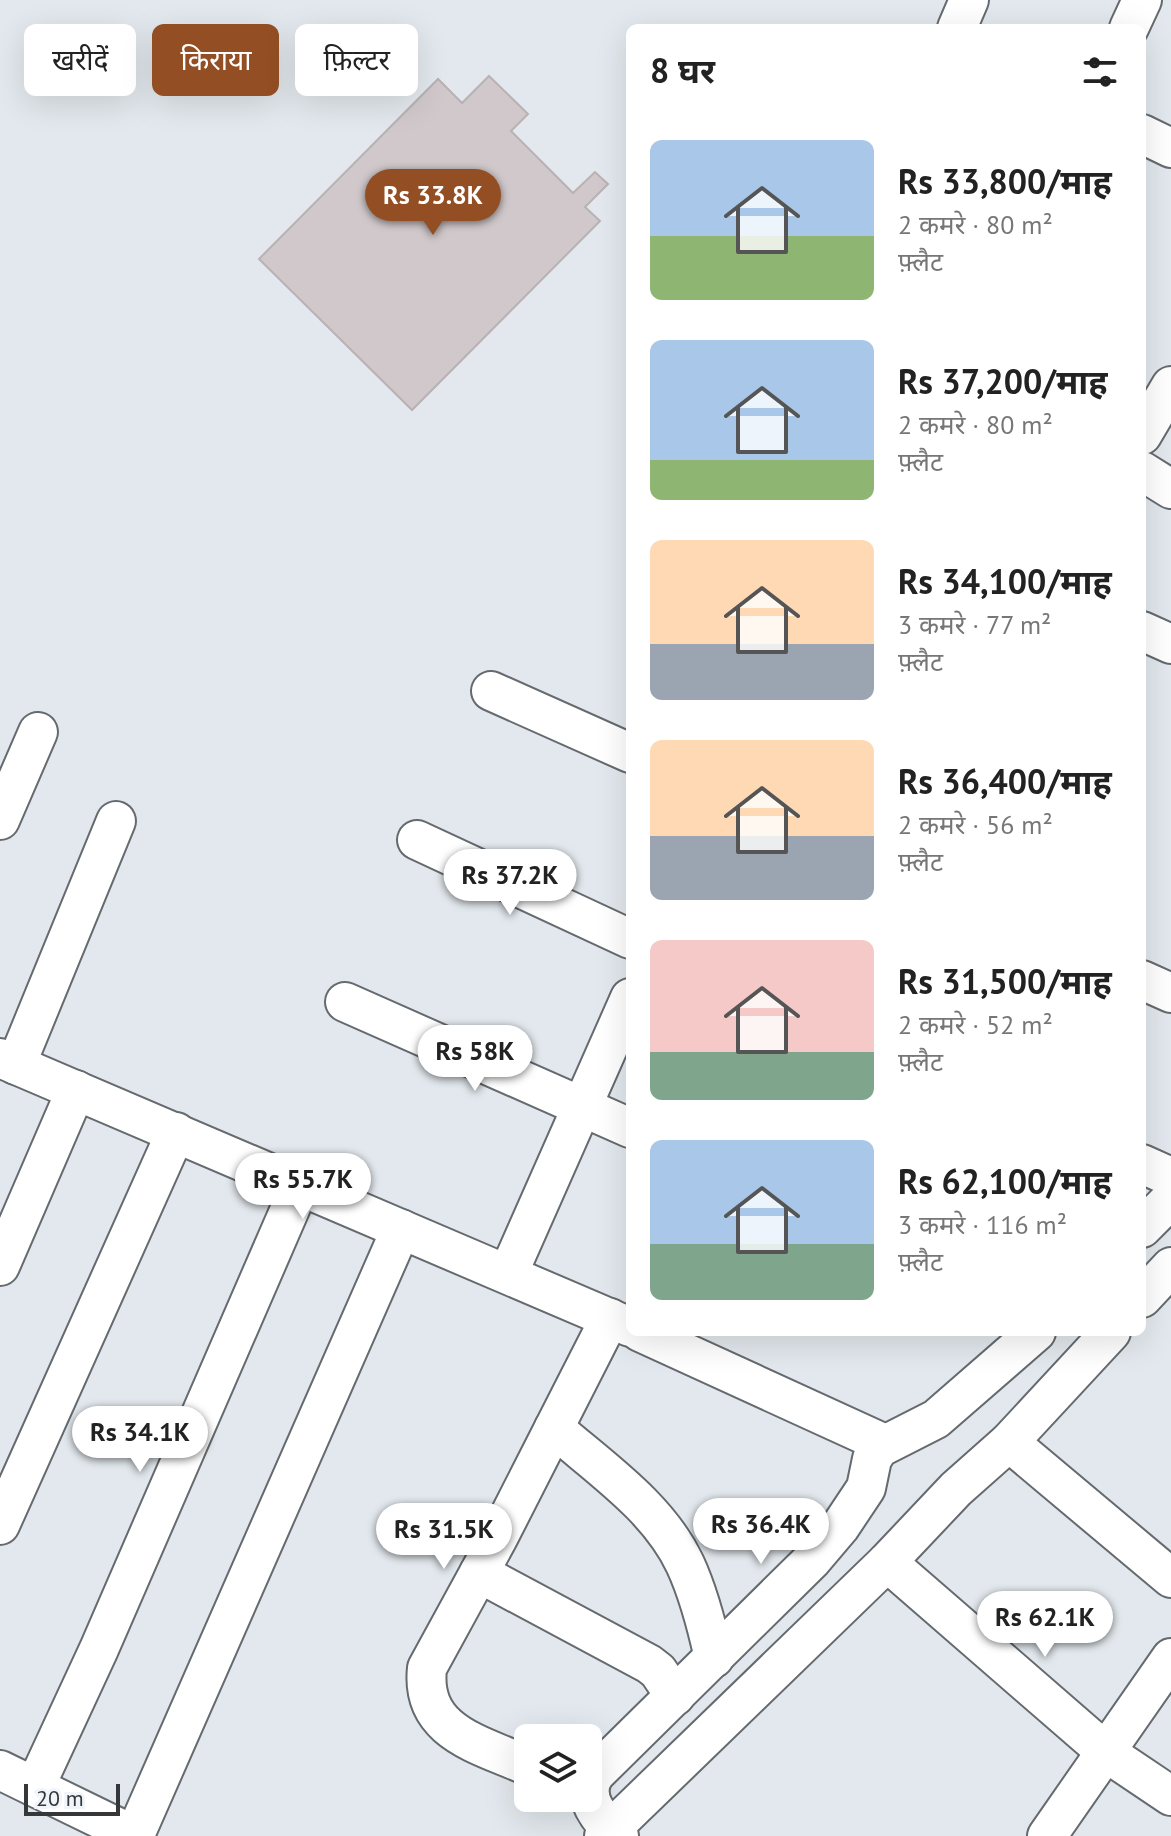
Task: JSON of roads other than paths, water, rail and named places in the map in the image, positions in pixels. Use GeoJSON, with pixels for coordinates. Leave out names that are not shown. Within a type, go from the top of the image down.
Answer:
{"type":"FeatureCollection","features":[{"type":"Feature","properties":{"kind":"street"},"geometry":{"type":"LineString","coordinates":[[959,24],[969,0]]}},
{"type":"Feature","properties":{"kind":"street"},"geometry":{"type":"LineString","coordinates":[[1131,24],[1142,0]]}},
{"type":"Feature","properties":{"kind":"street"},"geometry":{"type":"LineString","coordinates":[[1146,136],[1171,148]]}},
{"type":"Feature","properties":{"kind":"street"},"geometry":{"type":"LineString","coordinates":[[1146,428],[1171,386]]}},
{"type":"Feature","properties":{"kind":"street"},"geometry":{"type":"LineString","coordinates":[[1146,473],[1171,489]]}},
{"type":"Feature","properties":{"kind":"street"},"geometry":{"type":"LineString","coordinates":[[1146,633],[1171,644]]}},
{"type":"Feature","properties":{"kind":"street"},"geometry":{"type":"LineString","coordinates":[[491,691],[626,751]]}},
{"type":"Feature","properties":{"kind":"street"},"geometry":{"type":"LineString","coordinates":[[0,820],[38,732]]}},
{"type":"Feature","properties":{"kind":"street"},"geometry":{"type":"LineString","coordinates":[[116,821],[8,1062],[626,1326]]}},
{"type":"Feature","properties":{"kind":"street"},"geometry":{"type":"LineString","coordinates":[[417,840],[626,937]]}},
{"type":"Feature","properties":{"kind":"street"},"geometry":{"type":"LineString","coordinates":[[1146,982],[1171,993]]}},
{"type":"Feature","properties":{"kind":"street"},"geometry":{"type":"LineString","coordinates":[[345,1002],[626,1126]]}},
{"type":"Feature","properties":{"kind":"street"},"geometry":{"type":"LineString","coordinates":[[508,1274],[626,1007]]}},
{"type":"Feature","properties":{"kind":"street"},"geometry":{"type":"LineString","coordinates":[[0,1266],[76,1090]]}},
{"type":"Feature","properties":{"kind":"street"},"geometry":{"type":"LineString","coordinates":[[0,1525],[176,1132]]}},
{"type":"Feature","properties":{"kind":"street"},"geometry":{"type":"LineString","coordinates":[[1146,1166],[1171,1177]]}},
{"type":"Feature","properties":{"kind":"street"},"geometry":{"type":"LineString","coordinates":[[35,1787],[99,1649],[300,1186]]}},
{"type":"Feature","properties":{"kind":"street"},"geometry":{"type":"LineString","coordinates":[[1146,1224],[1171,1199]]}},
{"type":"Feature","properties":{"kind":"street"},"geometry":{"type":"LineString","coordinates":[[0,1770],[127,1831],[138,1828],[401,1229]]}},
{"type":"Feature","properties":{"kind":"street"},"geometry":{"type":"LineString","coordinates":[[1146,1294],[1171,1267]]}},
{"type":"Feature","properties":{"kind":"street"},"geometry":{"type":"LineString","coordinates":[[514,1759],[449,1729],[437,1718],[425,1687],[427,1668],[554,1428],[626,1327]]}},
{"type":"Feature","properties":{"kind":"street"},"geometry":{"type":"LineString","coordinates":[[649,1336],[885,1444]]}},
{"type":"Feature","properties":{"kind":"street"},"geometry":{"type":"LineString","coordinates":[[602,1767],[812,1560],[840,1527],[867,1485],[874,1454],[885,1444],[936,1419],[1031,1336]]}},
{"type":"Feature","properties":{"kind":"street"},"geometry":{"type":"LineString","coordinates":[[597,1812],[611,1834],[887,1562],[956,1489],[1009,1442],[1107,1336]]}},
{"type":"Feature","properties":{"kind":"street"},"geometry":{"type":"LineString","coordinates":[[554,1428],[649,1511],[664,1530],[686,1566],[704,1615],[714,1658]]}},
{"type":"Feature","properties":{"kind":"street"},"geometry":{"type":"LineString","coordinates":[[1009,1442],[1171,1578]]}},
{"type":"Feature","properties":{"kind":"street"},"geometry":{"type":"LineString","coordinates":[[887,1562],[1107,1753],[1171,1796]]}},
{"type":"Feature","properties":{"kind":"street"},"geometry":{"type":"LineString","coordinates":[[479,1573],[649,1664],[658,1671],[675,1696]]}},
{"type":"Feature","properties":{"kind":"street"},"geometry":{"type":"LineString","coordinates":[[1047,1836],[1171,1658]]}}]}
